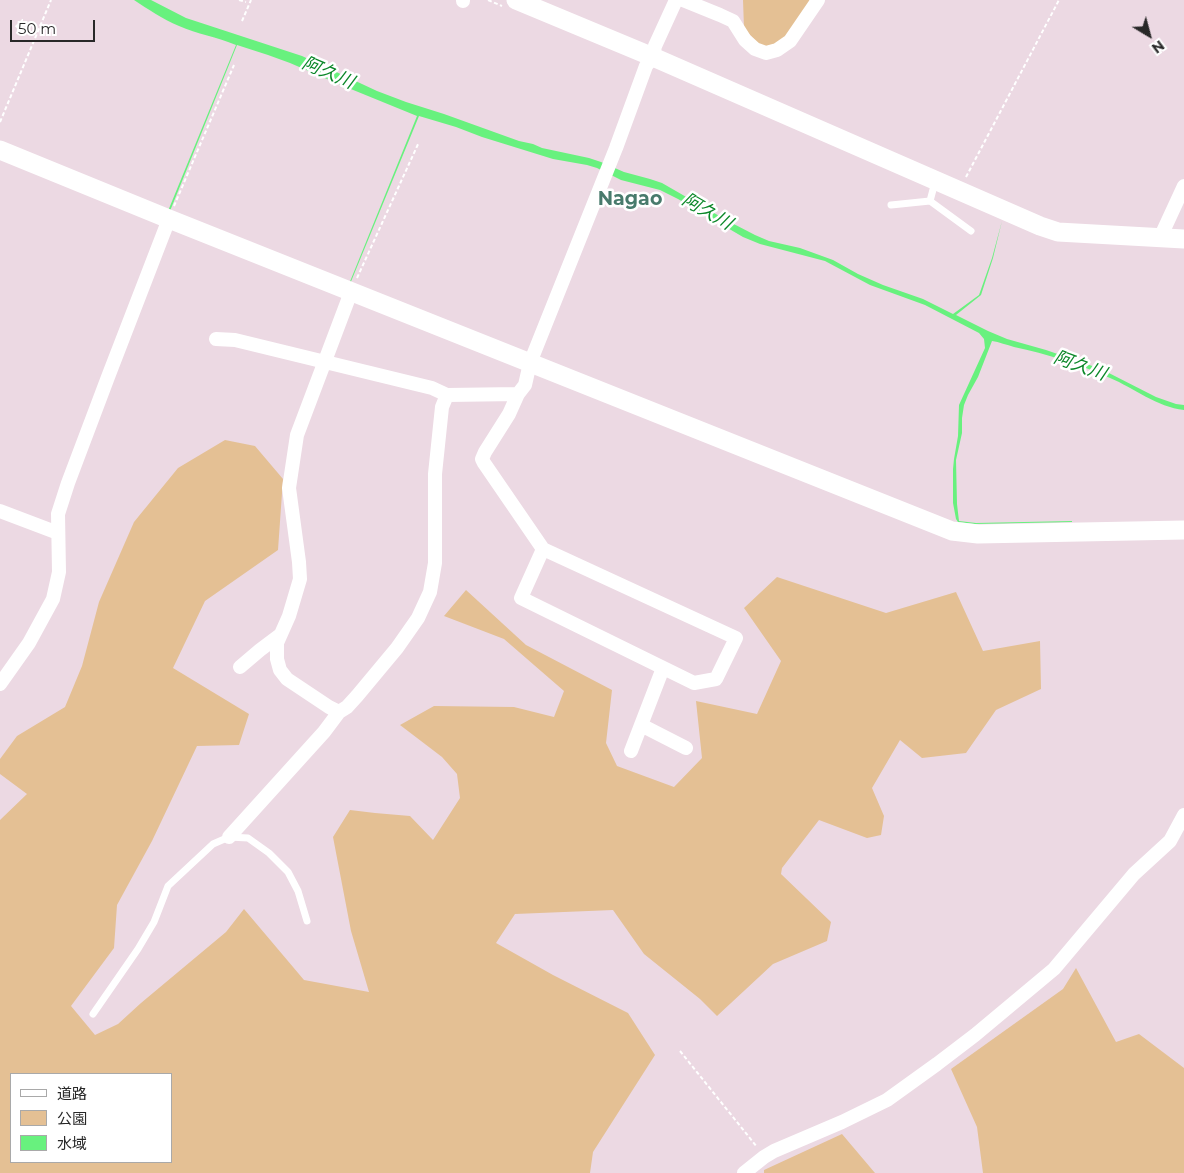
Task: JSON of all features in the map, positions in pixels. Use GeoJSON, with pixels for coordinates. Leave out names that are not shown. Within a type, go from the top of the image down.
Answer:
{"type":"FeatureCollection","features":[{"type":"Feature","properties":{"kind":"street"},"geometry":{"type":"LineString","coordinates":[[516,0],[653,57],[1040,226],[1058,232],[1184,239]]}},
{"type":"Feature","properties":{"kind":"street"},"geometry":{"type":"LineString","coordinates":[[543,549],[521,598],[694,683],[716,679],[736,638],[543,549],[482,459],[509,414],[518,394],[525,385],[530,363],[616,148],[646,66],[653,57],[655,46],[676,0]]}},
{"type":"Feature","properties":{"kind":"street"},"geometry":{"type":"LineString","coordinates":[[683,0],[733,21],[745,40],[755,49],[766,53],[777,50],[790,41],[818,0]]}},
{"type":"Feature","properties":{"kind":"street"},"geometry":{"type":"LineString","coordinates":[[0,150],[168,219],[952,531],[978,534],[1184,530]]}},
{"type":"Feature","properties":{"kind":"street"},"geometry":{"type":"LineString","coordinates":[[1160,238],[1184,186]]}},
{"type":"Feature","properties":{"kind":"street"},"geometry":{"type":"LineString","coordinates":[[0,684],[29,643],[53,599],[59,572],[58,514],[168,219]]}},
{"type":"Feature","properties":{"kind":"street"},"geometry":{"type":"LineString","coordinates":[[339,712],[329,708],[287,679],[280,670],[276,643],[289,616],[300,579],[289,488],[297,435],[351,292]]}},
{"type":"Feature","properties":{"kind":"street"},"geometry":{"type":"LineString","coordinates":[[216,339],[235,340],[432,388],[447,395],[518,394]]}},
{"type":"Feature","properties":{"kind":"street"},"geometry":{"type":"LineString","coordinates":[[229,837],[324,732],[339,712],[347,707],[357,696],[418,618],[430,592],[435,563],[435,474],[442,407],[447,395]]}},
{"type":"Feature","properties":{"kind":"street"},"geometry":{"type":"LineString","coordinates":[[0,511],[58,533]]}},
{"type":"Feature","properties":{"kind":"street"},"geometry":{"type":"LineString","coordinates":[[240,667],[280,635]]}},
{"type":"Feature","properties":{"kind":"street"},"geometry":{"type":"LineString","coordinates":[[631,751],[663,668]]}},
{"type":"Feature","properties":{"kind":"street"},"geometry":{"type":"LineString","coordinates":[[641,725],[686,748]]}},
{"type":"Feature","properties":{"kind":"street"},"geometry":{"type":"LineString","coordinates":[[744,1173],[774,1151],[842,1122],[887,1100],[975,1035],[1054,969],[1134,874],[1170,841],[1184,815]]}},
{"type":"Feature","properties":{"kind":"lane"},"geometry":{"type":"LineString","coordinates":[[930,201],[936,180]]}},
{"type":"Feature","properties":{"kind":"lane"},"geometry":{"type":"LineString","coordinates":[[891,205],[930,201],[971,230]]}},
{"type":"Feature","properties":{"kind":"lane"},"geometry":{"type":"LineString","coordinates":[[93,1014],[138,949],[154,922],[168,886],[213,844],[229,837],[248,838],[268,853],[288,872],[298,891],[307,921]]}},
{"type":"Feature","properties":{"kind":"path"},"geometry":{"type":"LineString","coordinates":[[0,122],[51,0]]}},
{"type":"Feature","properties":{"kind":"path"},"geometry":{"type":"LineString","coordinates":[[239,0],[246,2]]}},
{"type":"Feature","properties":{"kind":"path"},"geometry":{"type":"LineString","coordinates":[[242,21],[251,0]]}},
{"type":"Feature","properties":{"kind":"path"},"geometry":{"type":"LineString","coordinates":[[959,190],[1059,0]]}},
{"type":"Feature","properties":{"kind":"path"},"geometry":{"type":"LineString","coordinates":[[168,219],[234,65]]}},
{"type":"Feature","properties":{"kind":"path"},"geometry":{"type":"LineString","coordinates":[[351,292],[419,142]]}},
{"type":"Feature","properties":{"kind":"path"},"geometry":{"type":"LineString","coordinates":[[680,1052],[764,1157]]}},
{"type":"Feature","properties":{"kind":"green space"},"geometry":{"type":"Polygon","coordinates":[[[743,0],[810,0],[793,31],[770,48],[759,45],[744,28],[743,0]]]}},
{"type":"Feature","properties":{"kind":"green space"},"geometry":{"type":"Polygon","coordinates":[[[225,440],[255,446],[283,479],[278,550],[205,601],[173,668],[249,714],[239,745],[197,746],[152,841],[117,905],[114,948],[71,1006],[95,1035],[118,1024],[226,932],[244,909],[304,980],[369,992],[351,931],[333,837],[350,810],[410,816],[433,840],[460,798],[457,774],[442,757],[400,725],[434,706],[514,707],[554,717],[564,691],[504,639],[444,616],[466,590],[526,645],[612,690],[606,743],[617,766],[674,787],[702,758],[696,701],[757,714],[781,661],[744,608],[777,577],[886,613],[956,592],[983,651],[1040,641],[1041,689],[996,710],[966,753],[922,758],[900,740],[872,788],[884,816],[881,835],[867,838],[819,820],[782,868],[781,874],[831,922],[827,941],[773,964],[717,1016],[700,999],[644,954],[613,910],[515,914],[496,943],[553,975],[628,1013],[655,1055],[593,1152],[590,1173],[0,1173],[0,820],[27,794],[0,774],[0,759],[17,736],[65,707],[82,666],[99,602],[134,522],[178,468],[225,440]]]}},
{"type":"Feature","properties":{"kind":"green space"},"geometry":{"type":"Polygon","coordinates":[[[1076,968],[1116,1042],[1139,1034],[1184,1068],[1184,1173],[983,1173],[977,1127],[951,1069],[1063,989],[1076,968]]]}},
{"type":"Feature","properties":{"kind":"green space"},"geometry":{"type":"Polygon","coordinates":[[[842,1134],[875,1173],[764,1173],[764,1170],[842,1134]]]}},
{"type":"Feature","properties":{"kind":"water","name":"阿久川"},"geometry":{"type":"Polygon","coordinates":[[[134,0],[151,0],[186,18],[302,56],[377,91],[406,102],[519,141],[589,158],[624,172],[662,183],[755,235],[833,260],[858,274],[923,299],[953,314],[979,295],[1002,221],[993,258],[981,295],[956,315],[1007,339],[1101,369],[1156,397],[1184,405],[1184,410],[1164,405],[1119,382],[1075,364],[992,341],[978,377],[964,405],[962,433],[956,460],[959,521],[976,523],[1072,522],[975,524],[958,522],[953,503],[953,469],[958,436],[959,405],[985,348],[984,339],[979,333],[925,305],[870,285],[825,261],[760,244],[743,237],[660,190],[621,180],[597,168],[553,159],[419,116],[349,284],[417,116],[290,63],[237,45],[170,211],[168,211],[236,45],[179,26],[134,0]]]}},
{"type":"Feature","properties":{"kind":"district","name":"Nagao"},"geometry":{"type":"Point","coordinates":[630,199]}}]}
